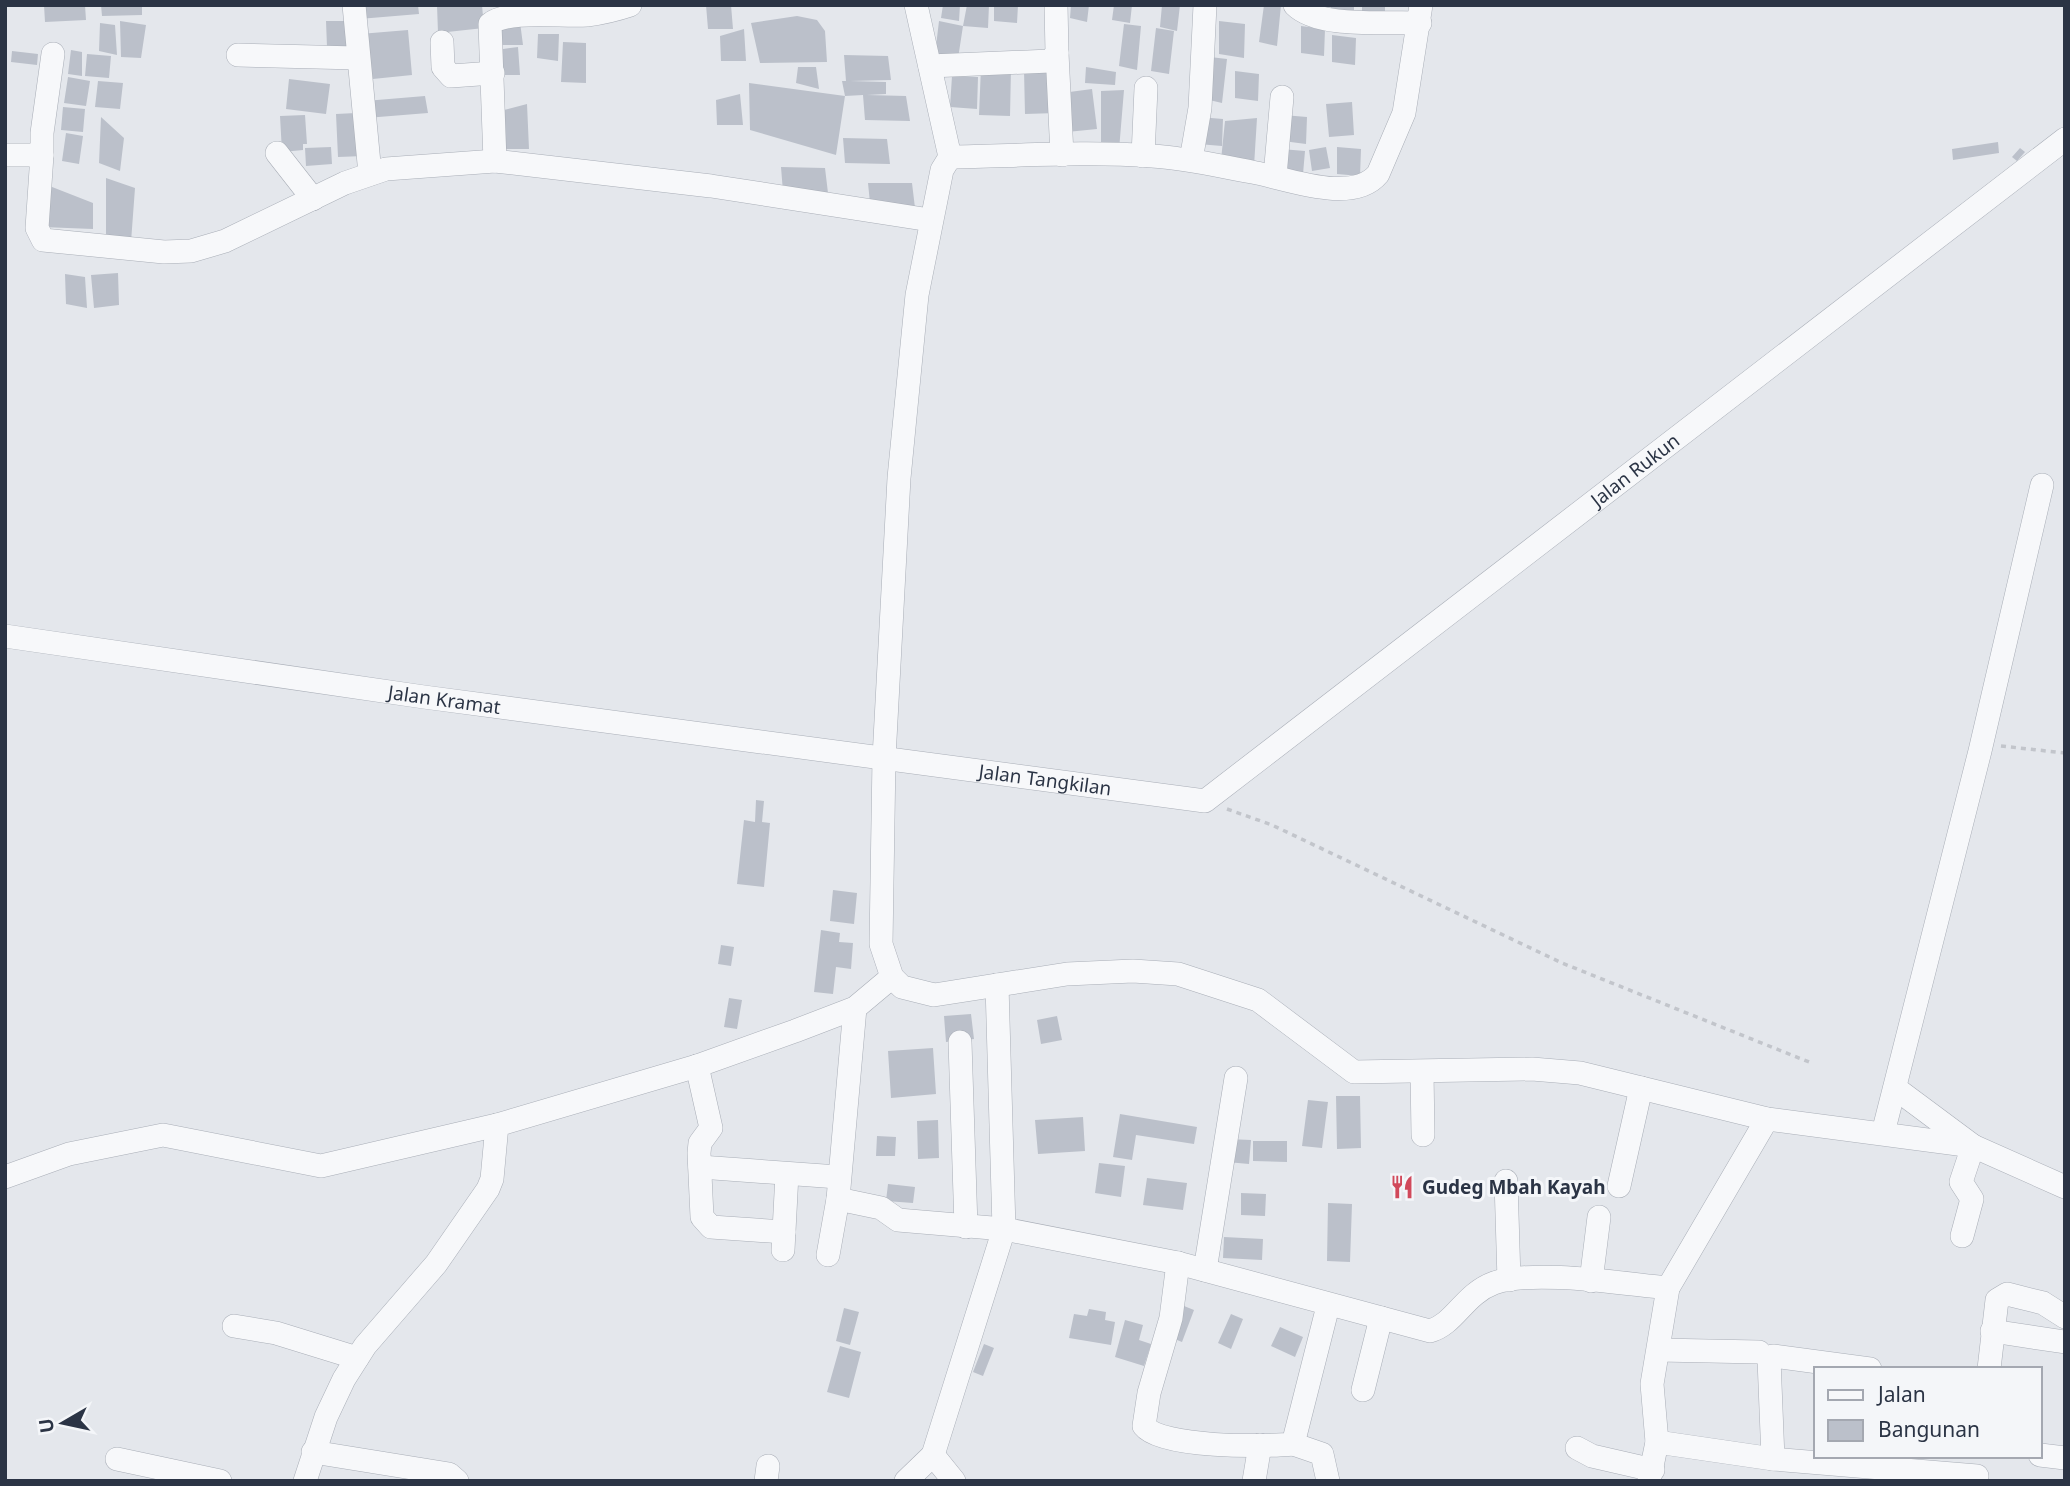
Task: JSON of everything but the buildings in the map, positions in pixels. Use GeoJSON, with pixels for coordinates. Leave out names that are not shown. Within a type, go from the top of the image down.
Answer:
{"type":"FeatureCollection","features":[{"type":"Feature","properties":{"kind":"street"},"geometry":{"type":"LineString","coordinates":[[354,5],[370,174]]}},
{"type":"Feature","properties":{"kind":"street"},"geometry":{"type":"LineString","coordinates":[[495,161],[489,24],[496,19],[585,15],[630,5]]}},
{"type":"Feature","properties":{"kind":"street"},"geometry":{"type":"LineString","coordinates":[[916,5],[950,158],[942,170],[917,295],[899,478],[884,758],[881,944],[892,977],[901,987],[933,995],[1067,974],[1133,971],[1178,974],[1258,1000],[1353,1072],[1532,1069],[1580,1073],[1767,1119],[1973,1146]]}},
{"type":"Feature","properties":{"kind":"street"},"geometry":{"type":"LineString","coordinates":[[1056,5],[1062,155]]}},
{"type":"Feature","properties":{"kind":"street"},"geometry":{"type":"LineString","coordinates":[[1191,160],[1200,108],[1206,5]]}},
{"type":"Feature","properties":{"kind":"street"},"geometry":{"type":"LineString","coordinates":[[950,158],[1143,156],[1191,160],[1275,176],[1308,186],[1346,189],[1371,183],[1378,174],[1404,113],[1421,14],[1338,21],[1311,16],[1295,5]]}},
{"type":"Feature","properties":{"kind":"street"},"geometry":{"type":"LineString","coordinates":[[442,42],[443,66],[451,76],[493,73]]}},
{"type":"Feature","properties":{"kind":"street"},"geometry":{"type":"LineString","coordinates":[[930,66],[1044,62],[1055,58],[1057,53]]}},
{"type":"Feature","properties":{"kind":"street"},"geometry":{"type":"LineString","coordinates":[[53,54],[42,133],[37,228],[43,240],[164,252],[191,251],[225,241],[313,199],[386,169],[495,161],[710,186],[930,220]]}},
{"type":"Feature","properties":{"kind":"street"},"geometry":{"type":"LineString","coordinates":[[238,55],[357,58]]}},
{"type":"Feature","properties":{"kind":"street"},"geometry":{"type":"LineString","coordinates":[[1143,156],[1146,88]]}},
{"type":"Feature","properties":{"kind":"street"},"geometry":{"type":"LineString","coordinates":[[1275,176],[1282,97]]}},
{"type":"Feature","properties":{"kind":"street","name":"Jalan Rukun"},"geometry":{"type":"LineString","coordinates":[[1205,801],[2065,139]]}},
{"type":"Feature","properties":{"kind":"street"},"geometry":{"type":"LineString","coordinates":[[277,153],[313,199]]}},
{"type":"Feature","properties":{"kind":"street"},"geometry":{"type":"LineString","coordinates":[[5,155],[42,155]]}},
{"type":"Feature","properties":{"kind":"street"},"geometry":{"type":"LineString","coordinates":[[1883,1133],[1937,911],[1980,751],[2042,485]]}},
{"type":"Feature","properties":{"kind":"street","name":"Jalan Kramat"},"geometry":{"type":"LineString","coordinates":[[5,636],[424,697],[884,758]]}},
{"type":"Feature","properties":{"kind":"street","name":"Jalan Tangkilan"},"geometry":{"type":"LineString","coordinates":[[884,758],[1205,801]]}},
{"type":"Feature","properties":{"kind":"street"},"geometry":{"type":"LineString","coordinates":[[5,1177],[69,1154],[163,1135],[321,1166],[497,1125],[697,1066],[855,1008],[892,977]]}},
{"type":"Feature","properties":{"kind":"street"},"geometry":{"type":"LineString","coordinates":[[906,1481],[933,1455],[1004,1229],[997,985]]}},
{"type":"Feature","properties":{"kind":"street"},"geometry":{"type":"LineString","coordinates":[[828,1255],[838,1188],[855,1008]]}},
{"type":"Feature","properties":{"kind":"street"},"geometry":{"type":"LineString","coordinates":[[960,1042],[966,1227]]}},
{"type":"Feature","properties":{"kind":"street"},"geometry":{"type":"LineString","coordinates":[[697,1066],[711,1128],[699,1148],[702,1217],[706,1224],[784,1241],[787,1174]]}},
{"type":"Feature","properties":{"kind":"street"},"geometry":{"type":"LineString","coordinates":[[1422,1072],[1423,1135]]}},
{"type":"Feature","properties":{"kind":"street"},"geometry":{"type":"LineString","coordinates":[[1205,1270],[1236,1078]]}},
{"type":"Feature","properties":{"kind":"street"},"geometry":{"type":"LineString","coordinates":[[1619,1186],[1641,1088]]}},
{"type":"Feature","properties":{"kind":"street"},"geometry":{"type":"LineString","coordinates":[[1895,1088],[1973,1146],[2065,1187]]}},
{"type":"Feature","properties":{"kind":"street"},"geometry":{"type":"LineString","coordinates":[[1577,1448],[1592,1456],[1651,1475],[1657,1443],[1652,1384],[1668,1288],[1767,1119]]}},
{"type":"Feature","properties":{"kind":"street"},"geometry":{"type":"LineString","coordinates":[[305,1481],[313,1452],[344,1379],[357,1358],[436,1264],[492,1179],[497,1125]]}},
{"type":"Feature","properties":{"kind":"street"},"geometry":{"type":"LineString","coordinates":[[1962,1236],[1972,1199],[1961,1182],[1973,1146]]}},
{"type":"Feature","properties":{"kind":"street"},"geometry":{"type":"LineString","coordinates":[[700,1167],[787,1174],[838,1188],[881,1208],[898,1220],[1004,1229],[1178,1263],[1328,1306],[1430,1331],[1439,1329],[1472,1294],[1496,1282],[1527,1278],[1668,1288]]}},
{"type":"Feature","properties":{"kind":"street"},"geometry":{"type":"LineString","coordinates":[[1506,1181],[1509,1280]]}},
{"type":"Feature","properties":{"kind":"street"},"geometry":{"type":"LineString","coordinates":[[1591,1281],[1599,1217]]}},
{"type":"Feature","properties":{"kind":"street"},"geometry":{"type":"LineString","coordinates":[[1178,1263],[1171,1318],[1149,1394],[1144,1426],[1150,1434],[1159,1438],[1215,1444],[1293,1444],[1322,1454],[1328,1481]]}},
{"type":"Feature","properties":{"kind":"street"},"geometry":{"type":"LineString","coordinates":[[1989,1367],[1997,1300],[2007,1294],[2043,1303],[2065,1317]]}},
{"type":"Feature","properties":{"kind":"street"},"geometry":{"type":"LineString","coordinates":[[1293,1444],[1328,1306]]}},
{"type":"Feature","properties":{"kind":"street"},"geometry":{"type":"LineString","coordinates":[[1363,1390],[1381,1318]]}},
{"type":"Feature","properties":{"kind":"street"},"geometry":{"type":"LineString","coordinates":[[234,1326],[276,1334],[357,1358]]}},
{"type":"Feature","properties":{"kind":"street"},"geometry":{"type":"LineString","coordinates":[[1993,1331],[2065,1342]]}},
{"type":"Feature","properties":{"kind":"street"},"geometry":{"type":"LineString","coordinates":[[1659,1350],[1759,1352]]}},
{"type":"Feature","properties":{"kind":"street"},"geometry":{"type":"LineString","coordinates":[[1773,1459],[1769,1359],[1773,1356],[1855,1367]]}},
{"type":"Feature","properties":{"kind":"street"},"geometry":{"type":"LineString","coordinates":[[1657,1443],[1860,1473],[1978,1471]]}},
{"type":"Feature","properties":{"kind":"street"},"geometry":{"type":"LineString","coordinates":[[1254,1481],[1259,1445]]}},
{"type":"Feature","properties":{"kind":"street"},"geometry":{"type":"LineString","coordinates":[[313,1452],[449,1474],[457,1481]]}},
{"type":"Feature","properties":{"kind":"street"},"geometry":{"type":"LineString","coordinates":[[933,1455],[954,1481]]}},
{"type":"Feature","properties":{"kind":"street"},"geometry":{"type":"LineString","coordinates":[[2042,1455],[2065,1458]]}},
{"type":"Feature","properties":{"kind":"street"},"geometry":{"type":"LineString","coordinates":[[117,1459],[220,1481]]}},
{"type":"Feature","properties":{"kind":"path"},"geometry":{"type":"LineString","coordinates":[[1980,751],[1991,745],[2065,754]]}},
{"type":"Feature","properties":{"kind":"path"},"geometry":{"type":"LineString","coordinates":[[1205,801],[1272,825],[1562,962],[1809,1062]]}},
{"type":"Feature","properties":{"kind":"place","name":"Gudeg Mbah Kayah"},"geometry":{"type":"Point","coordinates":[1402,1187]}}]}
